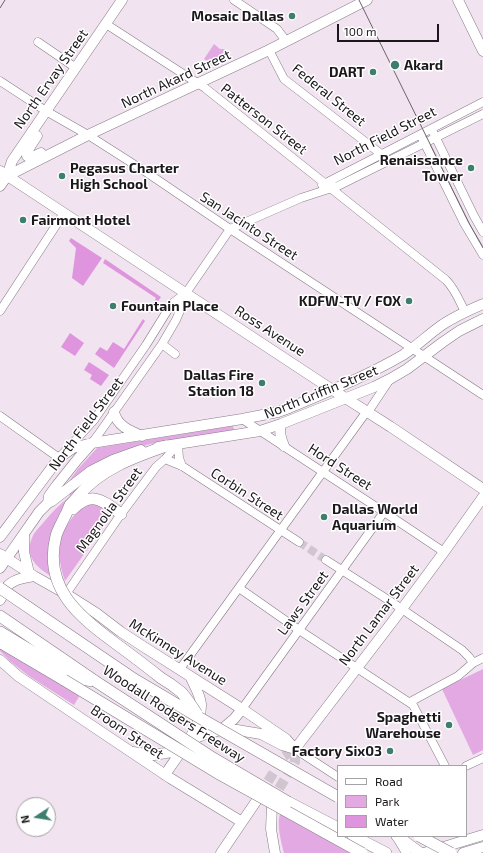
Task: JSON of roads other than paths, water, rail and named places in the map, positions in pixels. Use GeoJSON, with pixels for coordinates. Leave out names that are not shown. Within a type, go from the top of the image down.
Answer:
{"type":"FeatureCollection","features":[{"type":"Feature","properties":{"kind":"highway"},"geometry":{"type":"LineString","coordinates":[[166,446],[125,461],[98,477],[84,489],[71,504],[56,535],[54,557],[55,575],[65,596],[94,627],[182,693],[200,718]]}},
{"type":"Feature","properties":{"kind":"highway"},"geometry":{"type":"LineString","coordinates":[[65,516],[80,502],[94,498],[100,500],[121,514]]}},
{"type":"Feature","properties":{"kind":"highway","name":"Woodall Rodgers Freeway"},"geometry":{"type":"LineString","coordinates":[[0,588],[134,679],[337,796]]}},
{"type":"Feature","properties":{"kind":"highway","name":"Woodall Rodgers Freeway"},"geometry":{"type":"LineString","coordinates":[[0,616],[95,681],[213,758],[288,802],[337,828]]}},
{"type":"Feature","properties":{"kind":"highway"},"geometry":{"type":"LineString","coordinates":[[0,632],[76,678],[95,681]]}},
{"type":"Feature","properties":{"kind":"highway"},"geometry":{"type":"LineString","coordinates":[[0,643],[221,775],[362,853]]}},
{"type":"Feature","properties":{"kind":"highway"},"geometry":{"type":"LineString","coordinates":[[354,837],[379,853]]}},
{"type":"Feature","properties":{"kind":"highway"},"geometry":{"type":"LineString","coordinates":[[354,837],[386,853]]}},
{"type":"Feature","properties":{"kind":"highway"},"geometry":{"type":"LineString","coordinates":[[397,837],[420,853]]}},
{"type":"Feature","properties":{"kind":"highway"},"geometry":{"type":"LineString","coordinates":[[421,837],[451,853]]}},
{"type":"Feature","properties":{"kind":"main road","name":"North Ervay Street"},"geometry":{"type":"LineString","coordinates":[[4,173],[122,0]]}},
{"type":"Feature","properties":{"kind":"main road","name":"North Akard Street"},"geometry":{"type":"LineString","coordinates":[[0,186],[4,173],[57,151],[198,84],[367,0]]}},
{"type":"Feature","properties":{"kind":"main road"},"geometry":{"type":"LineString","coordinates":[[458,0],[483,51]]}},
{"type":"Feature","properties":{"kind":"main road"},"geometry":{"type":"LineString","coordinates":[[45,112],[45,124],[27,152],[27,156],[31,158],[49,150],[57,151]]}},
{"type":"Feature","properties":{"kind":"main road","name":"Ross Avenue"},"geometry":{"type":"LineString","coordinates":[[4,173],[64,214],[368,411],[483,489]]}},
{"type":"Feature","properties":{"kind":"main road","name":"North Griffin Street"},"geometry":{"type":"LineString","coordinates":[[59,458],[73,448],[92,443],[142,436],[278,412],[378,369],[405,354],[441,326],[465,312],[483,304]]}},
{"type":"Feature","properties":{"kind":"main road","name":"North Griffin Street"},"geometry":{"type":"LineString","coordinates":[[48,503],[91,471],[113,460],[140,451],[260,431],[346,398],[407,370],[459,331],[483,319]]}},
{"type":"Feature","properties":{"kind":"main road"},"geometry":{"type":"LineString","coordinates":[[114,412],[115,417],[120,424],[132,432],[142,436]]}},
{"type":"Feature","properties":{"kind":"main road"},"geometry":{"type":"LineString","coordinates":[[281,424],[280,434],[284,446]]}},
{"type":"Feature","properties":{"kind":"main road","name":"North Field Street"},"geometry":{"type":"LineString","coordinates":[[0,568],[3,556],[24,535],[39,512],[48,503],[49,496],[56,485],[92,443]]}},
{"type":"Feature","properties":{"kind":"main road"},"geometry":{"type":"LineString","coordinates":[[39,512],[38,506],[40,502],[61,469],[59,458]]}},
{"type":"Feature","properties":{"kind":"main road","name":"North Field Street"},"geometry":{"type":"LineString","coordinates":[[0,537],[4,527],[59,458]]}},
{"type":"Feature","properties":{"kind":"main road","name":"North Lamar Street"},"geometry":{"type":"LineString","coordinates":[[295,749],[444,552],[483,497]]}},
{"type":"Feature","properties":{"kind":"main road"},"geometry":{"type":"LineString","coordinates":[[0,600],[6,588],[10,584],[31,574],[24,552],[24,535]]}},
{"type":"Feature","properties":{"kind":"main road","name":"McKinney Avenue"},"geometry":{"type":"LineString","coordinates":[[3,556],[96,613],[121,632],[242,709],[286,739],[295,749]]}},
{"type":"Feature","properties":{"kind":"main road","name":"Broom Street"},"geometry":{"type":"LineString","coordinates":[[0,660],[18,676],[131,752],[242,822]]}},
{"type":"Feature","properties":{"kind":"main road"},"geometry":{"type":"LineString","coordinates":[[166,775],[184,748],[197,724],[200,713],[201,705],[199,696],[190,676]]}},
{"type":"Feature","properties":{"kind":"main road"},"geometry":{"type":"LineString","coordinates":[[221,730],[234,719],[242,709]]}},
{"type":"Feature","properties":{"kind":"main road"},"geometry":{"type":"LineString","coordinates":[[131,752],[148,754],[172,752],[184,748],[196,738],[221,730],[237,730],[261,734],[282,745],[295,749]]}},
{"type":"Feature","properties":{"kind":"main road"},"geometry":{"type":"LineString","coordinates":[[221,853],[257,800]]}},
{"type":"Feature","properties":{"kind":"main road"},"geometry":{"type":"LineString","coordinates":[[272,806],[271,829],[275,853]]}},
{"type":"Feature","properties":{"kind":"main road"},"geometry":{"type":"LineString","coordinates":[[424,853],[483,835]]}},
{"type":"Feature","properties":{"kind":"main road"},"geometry":{"type":"LineString","coordinates":[[463,853],[479,848],[475,846],[477,843],[483,841]]}},
{"type":"Feature","properties":{"kind":"street"},"geometry":{"type":"LineString","coordinates":[[234,0],[277,29],[286,41]]}},
{"type":"Feature","properties":{"kind":"street","name":"Patterson Street"},"geometry":{"type":"LineString","coordinates":[[106,24],[198,84],[446,280],[456,292],[465,312]]}},
{"type":"Feature","properties":{"kind":"street"},"geometry":{"type":"LineString","coordinates":[[38,42],[76,68]]}},
{"type":"Feature","properties":{"kind":"street","name":"Federal Street"},"geometry":{"type":"LineString","coordinates":[[269,50],[284,79],[381,154]]}},
{"type":"Feature","properties":{"kind":"street","name":"San Jacinto Street"},"geometry":{"type":"LineString","coordinates":[[0,81],[45,112],[88,135],[146,172],[230,230],[483,395]]}},
{"type":"Feature","properties":{"kind":"street","name":"North Field Street"},"geometry":{"type":"LineString","coordinates":[[328,186],[381,154],[483,102]]}},
{"type":"Feature","properties":{"kind":"street","name":"North Field Street"},"geometry":{"type":"LineString","coordinates":[[92,443],[162,344],[176,320],[186,293],[230,230],[328,186],[371,170],[483,114]]}},
{"type":"Feature","properties":{"kind":"street"},"geometry":{"type":"LineString","coordinates":[[431,128],[483,232]]}},
{"type":"Feature","properties":{"kind":"street"},"geometry":{"type":"LineString","coordinates":[[419,134],[464,223],[483,255]]}},
{"type":"Feature","properties":{"kind":"street"},"geometry":{"type":"LineString","coordinates":[[0,310],[64,214]]}},
{"type":"Feature","properties":{"kind":"street","name":"North Field Street"},"geometry":{"type":"LineString","coordinates":[[59,458],[94,420],[146,345],[169,308],[186,293]]}},
{"type":"Feature","properties":{"kind":"street"},"geometry":{"type":"LineString","coordinates":[[162,344],[175,354]]}},
{"type":"Feature","properties":{"kind":"street"},"geometry":{"type":"LineString","coordinates":[[114,412],[116,405],[126,389],[123,379]]}},
{"type":"Feature","properties":{"kind":"street"},"geometry":{"type":"LineString","coordinates":[[180,669],[390,379]]}},
{"type":"Feature","properties":{"kind":"street"},"geometry":{"type":"LineString","coordinates":[[0,416],[59,458]]}},
{"type":"Feature","properties":{"kind":"street","name":"Hord Street"},"geometry":{"type":"LineString","coordinates":[[242,419],[444,552]]}},
{"type":"Feature","properties":{"kind":"street"},"geometry":{"type":"LineString","coordinates":[[178,444],[179,458],[182,466]]}},
{"type":"Feature","properties":{"kind":"street","name":"Magnolia Street"},"geometry":{"type":"LineString","coordinates":[[66,594],[121,514],[156,467],[178,444]]}},
{"type":"Feature","properties":{"kind":"street","name":"Corbin Street"},"geometry":{"type":"LineString","coordinates":[[165,459],[182,466],[299,542]]}},
{"type":"Feature","properties":{"kind":"street","name":"Laws Street"},"geometry":{"type":"LineString","coordinates":[[242,709],[384,512]]}},
{"type":"Feature","properties":{"kind":"street"},"geometry":{"type":"LineString","coordinates":[[326,560],[462,650],[473,663]]}},
{"type":"Feature","properties":{"kind":"street"},"geometry":{"type":"LineString","coordinates":[[239,588],[299,630],[410,702],[416,708],[444,765]]}},
{"type":"Feature","properties":{"kind":"street"},"geometry":{"type":"LineString","coordinates":[[410,702],[458,676],[473,663],[483,658]]}},
{"type":"Feature","properties":{"kind":"street","name":"McKinney Avenue"},"geometry":{"type":"LineString","coordinates":[[295,749],[337,776]]}},
{"type":"Feature","properties":{"kind":"street"},"geometry":{"type":"LineString","coordinates":[[467,766],[483,758]]}},
{"type":"Feature","properties":{"kind":"street"},"geometry":{"type":"LineString","coordinates":[[397,837],[406,853]]}},
{"type":"Feature","properties":{"kind":"water"},"geometry":{"type":"Polygon","coordinates":[[[71,238],[102,258],[83,286],[72,278],[76,248],[69,241],[71,238]]]}},
{"type":"Feature","properties":{"kind":"water"},"geometry":{"type":"Polygon","coordinates":[[[105,259],[161,297],[150,313],[148,312],[156,298],[103,263],[105,259]]]}},
{"type":"Feature","properties":{"kind":"water"},"geometry":{"type":"Polygon","coordinates":[[[143,319],[145,321],[114,368],[95,354],[100,347],[107,351],[113,342],[124,349],[143,319]]]}},
{"type":"Feature","properties":{"kind":"water"},"geometry":{"type":"Polygon","coordinates":[[[70,333],[84,343],[75,356],[61,347],[70,333]]]}},
{"type":"Feature","properties":{"kind":"water"},"geometry":{"type":"Polygon","coordinates":[[[89,362],[109,375],[101,386],[90,379],[92,375],[84,370],[89,362]]]}},
{"type":"Feature","properties":{"kind":"tunnel"},"geometry":{"type":"LineString","coordinates":[[299,542],[326,560]]}},
{"type":"Feature","properties":{"kind":"tunnel"},"geometry":{"type":"LineString","coordinates":[[260,794],[284,756],[295,749]]}},
{"type":"Feature","properties":{"kind":"tunnel"},"geometry":{"type":"LineString","coordinates":[[273,802],[274,797],[295,762],[295,749]]}},
{"type":"Feature","properties":{"kind":"tram line"},"geometry":{"type":"LineString","coordinates":[[0,8],[5,0]]}},
{"type":"Feature","properties":{"kind":"tram line"},"geometry":{"type":"LineString","coordinates":[[359,0],[470,225],[483,248]]}},
{"type":"Feature","properties":{"kind":"place","name":"Mosaic Dallas"},"geometry":{"type":"Point","coordinates":[292,16]}},
{"type":"Feature","properties":{"kind":"place","name":"Akard"},"geometry":{"type":"Point","coordinates":[395,65]}},
{"type":"Feature","properties":{"kind":"place","name":"DART"},"geometry":{"type":"Point","coordinates":[373,72]}},
{"type":"Feature","properties":{"kind":"place","name":"Renaissance Tower"},"geometry":{"type":"Point","coordinates":[471,168]}},
{"type":"Feature","properties":{"kind":"place","name":"Pegasus Charter High School"},"geometry":{"type":"Point","coordinates":[62,176]}},
{"type":"Feature","properties":{"kind":"place","name":"Fairmont Hotel"},"geometry":{"type":"Point","coordinates":[23,220]}},
{"type":"Feature","properties":{"kind":"place","name":"KDFW-TV / FOX"},"geometry":{"type":"Point","coordinates":[409,301]}},
{"type":"Feature","properties":{"kind":"place","name":"Fountain Place"},"geometry":{"type":"Point","coordinates":[113,306]}},
{"type":"Feature","properties":{"kind":"place","name":"Dallas Fire Station 18"},"geometry":{"type":"Point","coordinates":[262,383]}},
{"type":"Feature","properties":{"kind":"place","name":"Dallas World Aquarium"},"geometry":{"type":"Point","coordinates":[324,517]}},
{"type":"Feature","properties":{"kind":"place","name":"Spaghetti Warehouse"},"geometry":{"type":"Point","coordinates":[449,725]}},
{"type":"Feature","properties":{"kind":"place","name":"Factory Six03"},"geometry":{"type":"Point","coordinates":[390,751]}}]}
